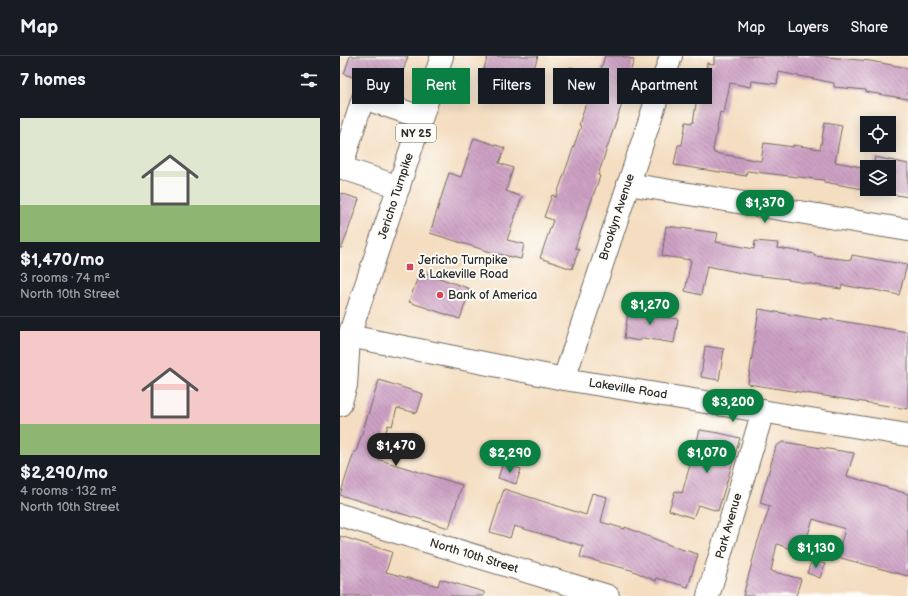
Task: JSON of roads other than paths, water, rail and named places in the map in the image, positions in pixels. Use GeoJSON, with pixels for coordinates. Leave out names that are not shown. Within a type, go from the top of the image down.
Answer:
{"type":"FeatureCollection","features":[{"type":"Feature","properties":{"kind":"street","name":"Jericho Turnpike"},"geometry":{"type":"LineString","coordinates":[[342,391],[345,345],[442,56]]}},
{"type":"Feature","properties":{"kind":"street","name":"Brooklyn Avenue"},"geometry":{"type":"LineString","coordinates":[[564,379],[671,56]]}},
{"type":"Feature","properties":{"kind":"street"},"geometry":{"type":"LineString","coordinates":[[398,187],[341,167],[363,98],[421,117]]}},
{"type":"Feature","properties":{"kind":"street"},"geometry":{"type":"LineString","coordinates":[[628,184],[908,230]]}},
{"type":"Feature","properties":{"kind":"street","name":"Lakeville Road"},"geometry":{"type":"LineString","coordinates":[[345,345],[908,435]]}},
{"type":"Feature","properties":{"kind":"street","name":"Park Avenue"},"geometry":{"type":"LineString","coordinates":[[708,596],[763,411]]}},
{"type":"Feature","properties":{"kind":"street","name":"North 10th Street"},"geometry":{"type":"LineString","coordinates":[[340,515],[608,596]]}},
{"type":"Feature","properties":{"kind":"place","name":"Jericho Turnpike & Lakeville Road"},"geometry":{"type":"Point","coordinates":[410,267]}},
{"type":"Feature","properties":{"kind":"place","name":"Bank of America"},"geometry":{"type":"Point","coordinates":[440,295]}}]}
